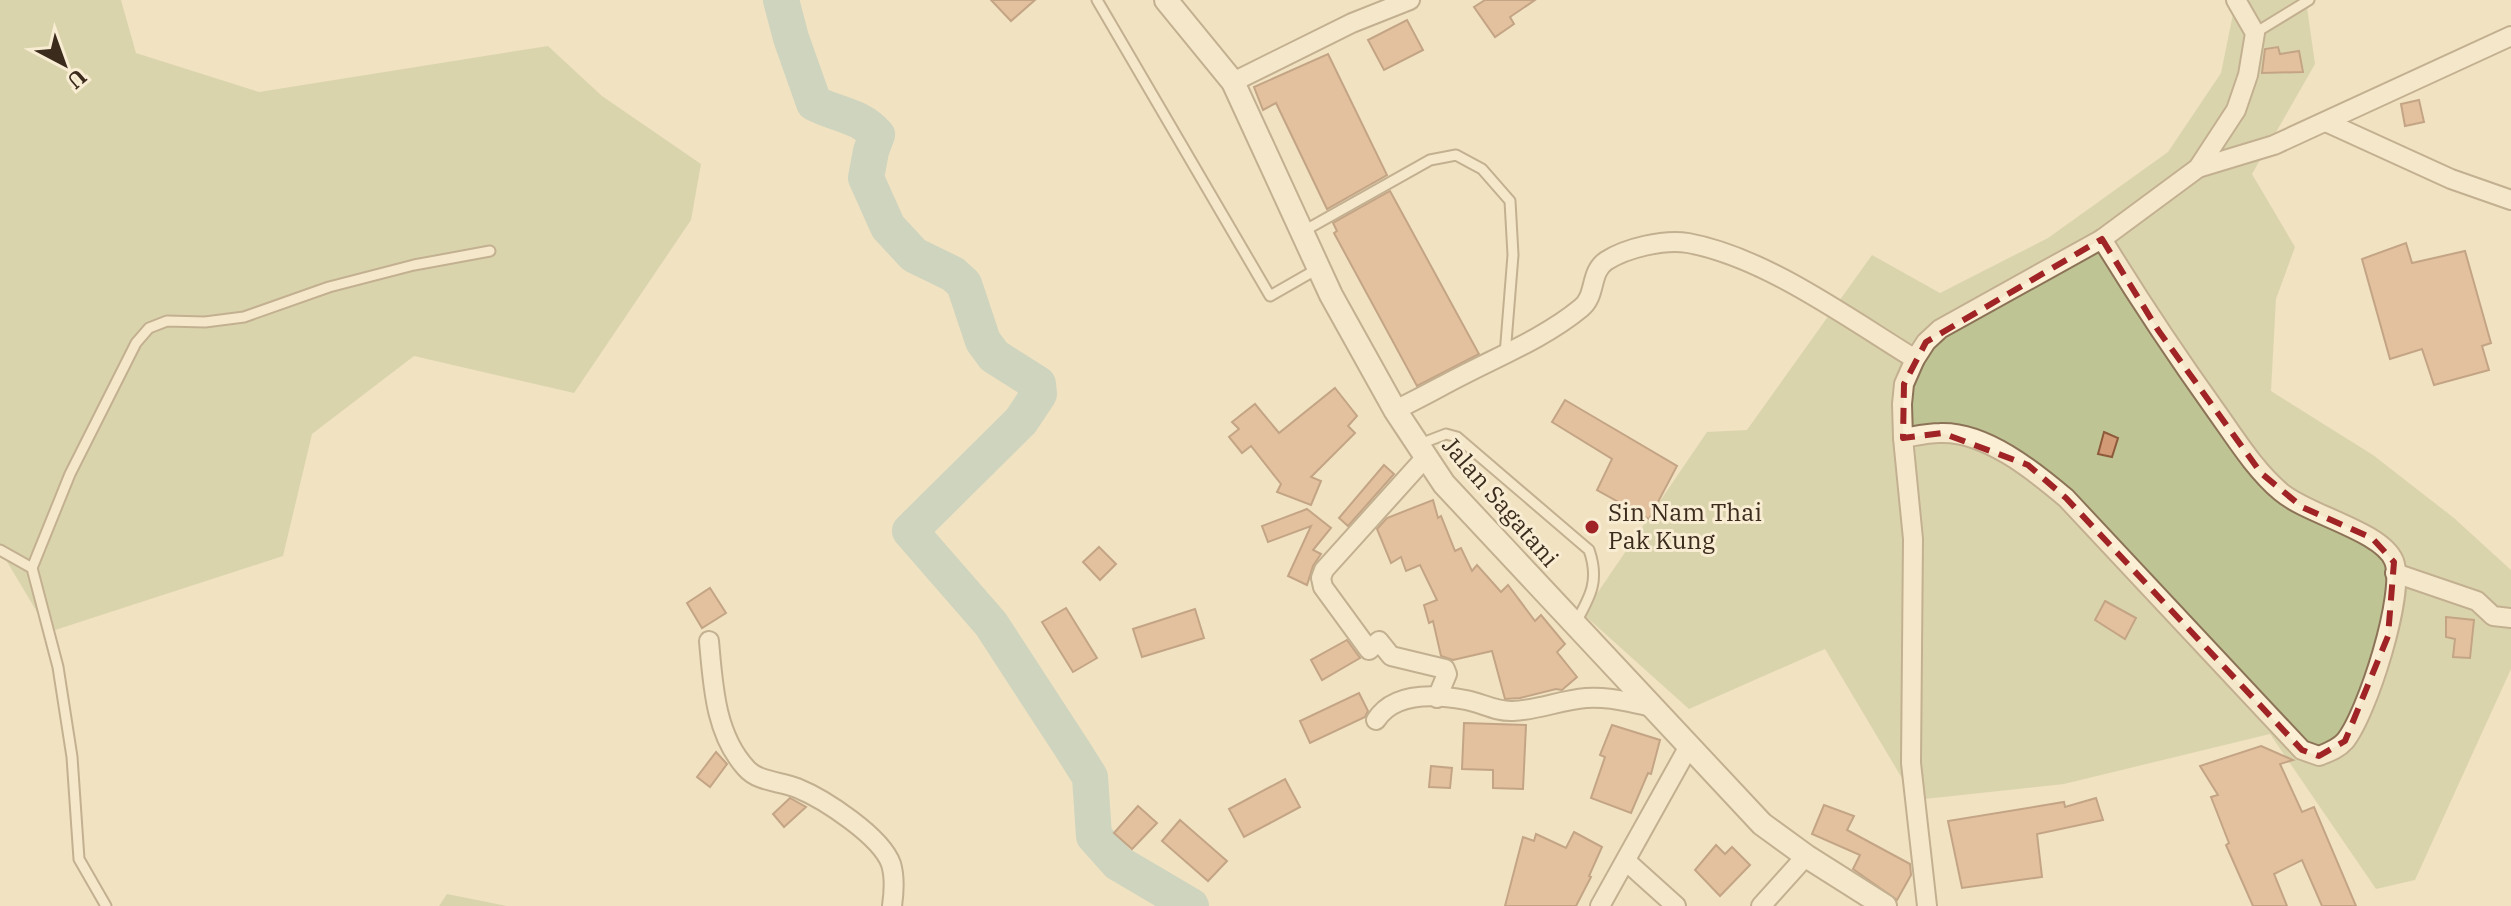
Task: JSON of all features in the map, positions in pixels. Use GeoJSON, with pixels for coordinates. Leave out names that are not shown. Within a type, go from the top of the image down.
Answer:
{"type":"FeatureCollection","features":[{"type":"Feature","properties":{"kind":"street","name":"Jalan Sagatani"},"geometry":{"type":"LineString","coordinates":[[1166,0],[1233,82],[1319,268],[1395,410],[1444,484],[1762,824],[1885,906]]}},
{"type":"Feature","properties":{"kind":"street"},"geometry":{"type":"LineString","coordinates":[[1233,82],[1352,23],[1410,0]]}},
{"type":"Feature","properties":{"kind":"street"},"geometry":{"type":"LineString","coordinates":[[2198,168],[2236,110],[2248,75],[2255,33],[2236,0]]}},
{"type":"Feature","properties":{"kind":"street"},"geometry":{"type":"LineString","coordinates":[[1927,906],[1911,763],[1913,539],[1903,438],[1904,384],[1926,342],[1940,329],[2102,239],[2198,168],[2274,145],[2511,36]]}},
{"type":"Feature","properties":{"kind":"street"},"geometry":{"type":"LineString","coordinates":[[2326,122],[2451,179],[2511,200]]}},
{"type":"Feature","properties":{"kind":"street"},"geometry":{"type":"LineString","coordinates":[[1903,438],[1942,433],[1963,436],[2028,465],[2066,498],[2302,750],[2319,756],[2337,748],[2357,721],[2371,690],[2388,636],[2394,562],[2384,547],[2372,538],[2302,507],[2261,473],[2158,330],[2102,239]]}},
{"type":"Feature","properties":{"kind":"street"},"geometry":{"type":"LineString","coordinates":[[1395,410],[1505,355],[1582,308],[1591,297],[1595,274],[1606,261],[1655,244],[1684,242],[1727,252],[1803,290],[1915,359]]}},
{"type":"Feature","properties":{"kind":"street"},"geometry":{"type":"LineString","coordinates":[[1421,452],[1324,570],[1321,578],[1323,587],[1369,650],[1379,641],[1391,656],[1445,669],[1447,674],[1437,698]]}},
{"type":"Feature","properties":{"kind":"street"},"geometry":{"type":"LineString","coordinates":[[2395,573],[2477,601],[2493,616],[2511,618]]}},
{"type":"Feature","properties":{"kind":"street"},"geometry":{"type":"LineString","coordinates":[[709,641],[714,696],[733,751],[752,774],[798,788],[873,838],[891,864],[894,880],[892,906]]}},
{"type":"Feature","properties":{"kind":"street"},"geometry":{"type":"LineString","coordinates":[[1376,720],[1384,707],[1414,697],[1467,700],[1511,711],[1588,698],[1653,707]]}},
{"type":"Feature","properties":{"kind":"street"},"geometry":{"type":"LineString","coordinates":[[1600,906],[1688,748]]}},
{"type":"Feature","properties":{"kind":"street"},"geometry":{"type":"LineString","coordinates":[[1761,906],[1806,856]]}},
{"type":"Feature","properties":{"kind":"street"},"geometry":{"type":"LineString","coordinates":[[1626,861],[1676,906]]}},
{"type":"Feature","properties":{"kind":"lane"},"geometry":{"type":"LineString","coordinates":[[1097,0],[1270,296],[1319,268]]}},
{"type":"Feature","properties":{"kind":"lane"},"geometry":{"type":"LineString","coordinates":[[2255,33],[2309,0]]}},
{"type":"Feature","properties":{"kind":"lane"},"geometry":{"type":"LineString","coordinates":[[1302,232],[1430,160],[1456,155],[1482,169],[1510,201],[1513,255],[1505,355]]}},
{"type":"Feature","properties":{"kind":"lane"},"geometry":{"type":"LineString","coordinates":[[106,906],[79,859],[72,757],[58,667],[32,568],[70,474],[136,343],[149,328],[167,321],[205,322],[244,317],[343,283],[414,265],[490,251]]}},
{"type":"Feature","properties":{"kind":"lane"},"geometry":{"type":"LineString","coordinates":[[1421,452],[1446,434],[1457,437],[1589,550],[1595,568],[1593,585],[1574,624]]}},
{"type":"Feature","properties":{"kind":"lane"},"geometry":{"type":"LineString","coordinates":[[0,550],[32,568]]}},
{"type":"Feature","properties":{"kind":"highlighted area"},"geometry":{"type":"Polygon","coordinates":[[[2102,239],[2158,330],[2261,473],[2302,507],[2372,538],[2394,562],[2388,636],[2345,741],[2319,756],[2302,750],[2066,498],[2028,465],[1942,433],[1903,438],[1904,384],[1926,342],[2102,239]]]}},
{"type":"Feature","properties":{"kind":"green space"},"geometry":{"type":"Polygon","coordinates":[[[0,0],[121,0],[136,53],[259,92],[548,46],[602,96],[701,164],[691,220],[574,393],[414,356],[312,434],[283,556],[49,632],[0,550],[0,0]]]}},
{"type":"Feature","properties":{"kind":"green space"},"geometry":{"type":"Polygon","coordinates":[[[2239,0],[2306,0],[2315,64],[2252,174],[2295,247],[2276,299],[2271,391],[2373,455],[2454,518],[2511,570],[2511,669],[2415,880],[2376,889],[2270,734],[2064,784],[1915,800],[1825,649],[1689,709],[1583,614],[1707,432],[1747,430],[1872,255],[1940,293],[2048,238],[2168,152],[2221,73],[2235,4],[2239,0]]]}},
{"type":"Feature","properties":{"kind":"green space"},"geometry":{"type":"Polygon","coordinates":[[[447,894],[507,906],[439,906],[447,894]]]}},
{"type":"Feature","properties":{"kind":"building"},"geometry":{"type":"Polygon","coordinates":[[[991,0],[1035,0],[1011,21],[991,0]]]}},
{"type":"Feature","properties":{"kind":"building"},"geometry":{"type":"Polygon","coordinates":[[[1485,0],[1535,0],[1510,17],[1514,24],[1495,37],[1474,7],[1485,0]]]}},
{"type":"Feature","properties":{"kind":"building"},"geometry":{"type":"Polygon","coordinates":[[[1407,20],[1423,50],[1384,70],[1368,40],[1407,20]]]}},
{"type":"Feature","properties":{"kind":"building"},"geometry":{"type":"Polygon","coordinates":[[[2278,47],[2280,54],[2299,51],[2303,72],[2262,73],[2265,49],[2278,47]]]}},
{"type":"Feature","properties":{"kind":"building"},"geometry":{"type":"Polygon","coordinates":[[[1328,54],[1387,175],[1327,209],[1276,103],[1263,110],[1254,87],[1328,54]]]}},
{"type":"Feature","properties":{"kind":"building"},"geometry":{"type":"Polygon","coordinates":[[[2419,100],[2424,122],[2405,126],[2401,104],[2419,100]]]}},
{"type":"Feature","properties":{"kind":"building"},"geometry":{"type":"Polygon","coordinates":[[[1390,191],[1479,354],[1417,386],[1334,233],[1337,231],[1333,223],[1390,191]]]}},
{"type":"Feature","properties":{"kind":"building"},"geometry":{"type":"Polygon","coordinates":[[[2406,243],[2412,263],[2465,251],[2491,343],[2482,346],[2489,370],[2434,385],[2422,349],[2390,359],[2362,259],[2406,243]]]}},
{"type":"Feature","properties":{"kind":"building"},"geometry":{"type":"Polygon","coordinates":[[[1335,388],[1357,416],[1348,426],[1355,433],[1311,477],[1321,481],[1311,505],[1277,492],[1281,484],[1251,446],[1242,453],[1229,437],[1239,429],[1232,422],[1255,404],[1279,433],[1335,388]]]}},
{"type":"Feature","properties":{"kind":"building"},"geometry":{"type":"Polygon","coordinates":[[[1565,400],[1677,466],[1649,519],[1597,490],[1612,459],[1552,422],[1565,400]]]}},
{"type":"Feature","properties":{"kind":"building"},"geometry":{"type":"Polygon","coordinates":[[[2104,432],[2118,438],[2112,457],[2098,454],[2104,432]]]}},
{"type":"Feature","properties":{"kind":"building"},"geometry":{"type":"Polygon","coordinates":[[[1384,465],[1394,474],[1348,526],[1339,518],[1384,465]]]}},
{"type":"Feature","properties":{"kind":"building"},"geometry":{"type":"Polygon","coordinates":[[[1433,500],[1438,518],[1441,516],[1455,551],[1461,548],[1472,571],[1477,565],[1501,592],[1508,585],[1535,621],[1541,615],[1565,644],[1557,652],[1577,677],[1562,690],[1505,699],[1492,651],[1453,660],[1441,656],[1433,621],[1429,623],[1424,605],[1437,600],[1420,565],[1406,571],[1401,557],[1391,563],[1377,529],[1387,518],[1433,500]]]}},
{"type":"Feature","properties":{"kind":"building"},"geometry":{"type":"Polygon","coordinates":[[[1307,509],[1331,528],[1313,550],[1321,554],[1307,585],[1288,576],[1311,526],[1268,542],[1262,526],[1307,509]]]}},
{"type":"Feature","properties":{"kind":"building"},"geometry":{"type":"Polygon","coordinates":[[[1099,547],[1116,564],[1100,580],[1083,562],[1099,547]]]}},
{"type":"Feature","properties":{"kind":"building"},"geometry":{"type":"Polygon","coordinates":[[[710,588],[726,613],[702,628],[687,603],[710,588]]]}},
{"type":"Feature","properties":{"kind":"building"},"geometry":{"type":"Polygon","coordinates":[[[2105,601],[2136,618],[2125,639],[2095,620],[2105,601]]]}},
{"type":"Feature","properties":{"kind":"building"},"geometry":{"type":"Polygon","coordinates":[[[1066,608],[1097,658],[1073,672],[1042,622],[1066,608]]]}},
{"type":"Feature","properties":{"kind":"building"},"geometry":{"type":"Polygon","coordinates":[[[1195,609],[1204,638],[1142,657],[1133,629],[1195,609]]]}},
{"type":"Feature","properties":{"kind":"building"},"geometry":{"type":"Polygon","coordinates":[[[2446,617],[2474,620],[2470,658],[2453,657],[2455,639],[2446,637],[2446,617]]]}},
{"type":"Feature","properties":{"kind":"building"},"geometry":{"type":"Polygon","coordinates":[[[1347,640],[1360,658],[1322,680],[1311,660],[1347,640]]]}},
{"type":"Feature","properties":{"kind":"building"},"geometry":{"type":"Polygon","coordinates":[[[1359,693],[1368,711],[1365,717],[1310,743],[1300,721],[1359,693]]]}},
{"type":"Feature","properties":{"kind":"building"},"geometry":{"type":"Polygon","coordinates":[[[1464,723],[1526,725],[1523,789],[1493,788],[1493,770],[1462,769],[1464,723]]]}},
{"type":"Feature","properties":{"kind":"building"},"geometry":{"type":"Polygon","coordinates":[[[1612,725],[1660,740],[1651,774],[1648,773],[1631,813],[1591,798],[1605,757],[1600,755],[1612,725]]]}},
{"type":"Feature","properties":{"kind":"building"},"geometry":{"type":"Polygon","coordinates":[[[2261,746],[2293,760],[2280,764],[2302,812],[2314,807],[2356,906],[2322,906],[2302,860],[2274,874],[2287,906],[2253,906],[2226,845],[2229,843],[2211,797],[2218,795],[2200,766],[2261,746]]]}},
{"type":"Feature","properties":{"kind":"building"},"geometry":{"type":"Polygon","coordinates":[[[716,752],[727,764],[710,787],[697,777],[716,752]]]}},
{"type":"Feature","properties":{"kind":"building"},"geometry":{"type":"Polygon","coordinates":[[[1431,766],[1452,768],[1450,788],[1429,787],[1431,766]]]}},
{"type":"Feature","properties":{"kind":"building"},"geometry":{"type":"Polygon","coordinates":[[[1285,779],[1300,807],[1244,837],[1229,809],[1285,779]]]}},
{"type":"Feature","properties":{"kind":"building"},"geometry":{"type":"Polygon","coordinates":[[[790,798],[806,807],[784,827],[773,814],[790,798]]]}},
{"type":"Feature","properties":{"kind":"building"},"geometry":{"type":"Polygon","coordinates":[[[2096,798],[2103,820],[2037,834],[2042,877],[1962,888],[1948,821],[2064,802],[2065,807],[2096,798]]]}},
{"type":"Feature","properties":{"kind":"building"},"geometry":{"type":"Polygon","coordinates":[[[1824,805],[1854,816],[1847,830],[1910,864],[1911,875],[1897,900],[1853,869],[1860,855],[1812,834],[1824,805]]]}},
{"type":"Feature","properties":{"kind":"building"},"geometry":{"type":"Polygon","coordinates":[[[1138,806],[1157,823],[1132,849],[1114,833],[1138,806]]]}},
{"type":"Feature","properties":{"kind":"building"},"geometry":{"type":"Polygon","coordinates":[[[1180,820],[1227,861],[1208,881],[1162,841],[1180,820]]]}},
{"type":"Feature","properties":{"kind":"building"},"geometry":{"type":"Polygon","coordinates":[[[1574,832],[1602,847],[1576,906],[1505,906],[1523,837],[1534,841],[1536,834],[1566,848],[1574,832]]]}},
{"type":"Feature","properties":{"kind":"building"},"geometry":{"type":"Polygon","coordinates":[[[1716,845],[1725,854],[1732,847],[1750,865],[1720,896],[1695,870],[1716,845]]]}},
{"type":"Feature","properties":{"kind":"waterway"},"geometry":{"type":"LineString","coordinates":[[781,0],[814,103],[856,119],[877,135],[866,178],[888,227],[914,255],[953,274],[964,284],[983,341],[994,356],[1038,384],[1039,394],[1021,421],[910,531],[991,624],[1090,777],[1094,836],[1118,863],[1191,906]]}},
{"type":"Feature","properties":{"kind":"place","name":"Sin Nam Thai Pak Kung"},"geometry":{"type":"Point","coordinates":[1592,527]}}]}
